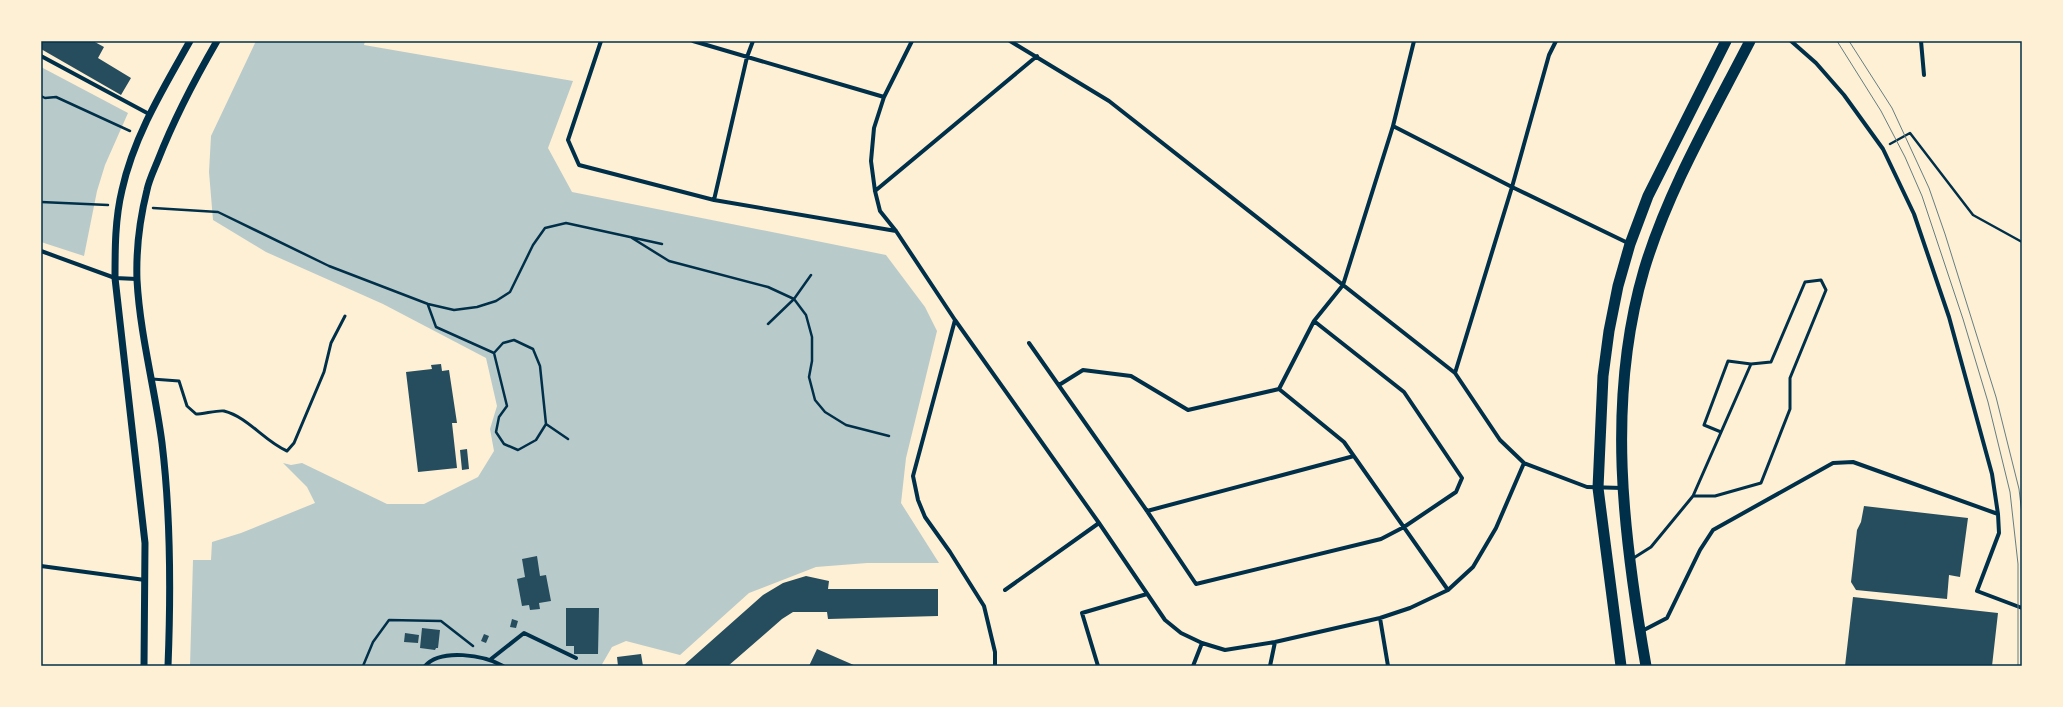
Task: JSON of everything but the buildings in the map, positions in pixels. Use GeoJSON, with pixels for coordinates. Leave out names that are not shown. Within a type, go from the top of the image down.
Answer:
{"type":"FeatureCollection","features":[{"type":"Feature","properties":{"kind":"highway"},"geometry":{"type":"LineString","coordinates":[[1621,666],[1598,488],[1603,376],[1609,331],[1618,286],[1630,244],[1648,196],[1726,41]]}},
{"type":"Feature","properties":{"kind":"highway"},"geometry":{"type":"LineString","coordinates":[[1646,666],[1628,561],[1623,488],[1621,433],[1623,380],[1631,323],[1645,269],[1665,211],[1750,41]]}},
{"type":"Feature","properties":{"kind":"street"},"geometry":{"type":"LineString","coordinates":[[144,666],[145,543],[115,278],[115,235],[122,190],[140,135],[149,114],[190,41]]}},
{"type":"Feature","properties":{"kind":"street"},"geometry":{"type":"LineString","coordinates":[[168,666],[171,578],[169,508],[162,442],[151,379],[137,279],[140,226],[147,189],[164,144],[198,74],[217,41]]}},
{"type":"Feature","properties":{"kind":"street"},"geometry":{"type":"LineString","coordinates":[[601,41],[568,140],[579,165],[714,200],[896,231]]}},
{"type":"Feature","properties":{"kind":"street"},"geometry":{"type":"LineString","coordinates":[[693,41],[884,97]]}},
{"type":"Feature","properties":{"kind":"street"},"geometry":{"type":"LineString","coordinates":[[714,200],[753,41]]}},
{"type":"Feature","properties":{"kind":"street"},"geometry":{"type":"LineString","coordinates":[[912,41],[884,97],[874,128],[871,161],[875,191],[880,211],[896,231],[955,320],[1099,523],[1165,620],[1181,633],[1202,643],[1225,650],[1275,642],[1380,618],[1410,608],[1448,590],[1473,568],[1496,528],[1524,463]]}},
{"type":"Feature","properties":{"kind":"street"},"geometry":{"type":"LineString","coordinates":[[1010,41],[1109,101],[1455,373],[1500,440],[1524,463],[1586,487],[1623,488]]}},
{"type":"Feature","properties":{"kind":"street"},"geometry":{"type":"LineString","coordinates":[[1059,385],[1083,370],[1131,376],[1188,410],[1279,389],[1314,321],[1343,285],[1393,126],[1414,41]]}},
{"type":"Feature","properties":{"kind":"street"},"geometry":{"type":"LineString","coordinates":[[1455,373],[1512,187],[1549,55],[1556,41]]}},
{"type":"Feature","properties":{"kind":"street"},"geometry":{"type":"LineString","coordinates":[[1791,41],[1816,63],[1844,95],[1883,149],[1914,214],[1949,316],[1992,474],[1998,514],[1999,533],[1977,591],[2022,608]]}},
{"type":"Feature","properties":{"kind":"street"},"geometry":{"type":"LineString","coordinates":[[1921,41],[1924,75]]}},
{"type":"Feature","properties":{"kind":"street"},"geometry":{"type":"LineString","coordinates":[[41,56],[149,114]]}},
{"type":"Feature","properties":{"kind":"street"},"geometry":{"type":"LineString","coordinates":[[875,191],[1036,56]]}},
{"type":"Feature","properties":{"kind":"street"},"geometry":{"type":"LineString","coordinates":[[1393,126],[1512,187],[1630,244]]}},
{"type":"Feature","properties":{"kind":"street"},"geometry":{"type":"LineString","coordinates":[[41,251],[115,278],[137,279]]}},
{"type":"Feature","properties":{"kind":"street"},"geometry":{"type":"LineString","coordinates":[[955,320],[913,476],[918,500],[925,517],[950,552],[984,606],[994,652],[995,666]]}},
{"type":"Feature","properties":{"kind":"street"},"geometry":{"type":"LineString","coordinates":[[1029,344],[1147,511],[1196,584],[1381,539],[1404,527],[1456,492],[1462,478],[1404,392],[1314,321]]}},
{"type":"Feature","properties":{"kind":"street"},"geometry":{"type":"LineString","coordinates":[[1279,389],[1344,442],[1448,590]]}},
{"type":"Feature","properties":{"kind":"street"},"geometry":{"type":"LineString","coordinates":[[1147,511],[1354,456]]}},
{"type":"Feature","properties":{"kind":"street"},"geometry":{"type":"LineString","coordinates":[[1640,632],[1667,618],[1700,550],[1713,530],[1833,463],[1853,462],[1998,514]]}},
{"type":"Feature","properties":{"kind":"street"},"geometry":{"type":"LineString","coordinates":[[1005,590],[1099,523]]}},
{"type":"Feature","properties":{"kind":"street"},"geometry":{"type":"LineString","coordinates":[[41,566],[145,580]]}},
{"type":"Feature","properties":{"kind":"street"},"geometry":{"type":"LineString","coordinates":[[1098,666],[1082,613],[1147,594]]}},
{"type":"Feature","properties":{"kind":"street"},"geometry":{"type":"LineString","coordinates":[[1380,618],[1388,666]]}},
{"type":"Feature","properties":{"kind":"street"},"geometry":{"type":"LineString","coordinates":[[491,659],[524,633],[576,658]]}},
{"type":"Feature","properties":{"kind":"street"},"geometry":{"type":"LineString","coordinates":[[1270,666],[1275,642]]}},
{"type":"Feature","properties":{"kind":"street"},"geometry":{"type":"LineString","coordinates":[[1194,666],[1202,643]]}},
{"type":"Feature","properties":{"kind":"street"},"geometry":{"type":"LineString","coordinates":[[425,666],[446,654],[491,659],[503,666]]}},
{"type":"Feature","properties":{"kind":"lane"},"geometry":{"type":"LineString","coordinates":[[1693,496],[1715,496],[1761,483],[1790,409],[1790,378],[1826,290],[1821,280],[1805,282],[1771,362],[1751,364],[1728,361],[1704,425],[1721,432]]}},
{"type":"Feature","properties":{"kind":"lane"},"geometry":{"type":"LineString","coordinates":[[151,379],[179,381],[187,406],[196,414],[223,411],[243,420],[278,447],[286,451],[294,443],[324,372],[331,343],[345,316]]}},
{"type":"Feature","properties":{"kind":"lane"},"geometry":{"type":"LineString","coordinates":[[1628,561],[1651,547],[1693,496],[1751,364]]}},
{"type":"Feature","properties":{"kind":"path"},"geometry":{"type":"LineString","coordinates":[[41,96],[45,98],[56,97],[140,135]]}},
{"type":"Feature","properties":{"kind":"path"},"geometry":{"type":"LineString","coordinates":[[1883,149],[1910,133],[1973,214],[2022,242]]}},
{"type":"Feature","properties":{"kind":"path"},"geometry":{"type":"LineString","coordinates":[[41,202],[73,203]]}},
{"type":"Feature","properties":{"kind":"path"},"geometry":{"type":"LineString","coordinates":[[218,212],[330,266],[428,304],[454,310],[477,307],[496,301],[510,292],[533,245],[545,228],[566,223],[662,244]]}},
{"type":"Feature","properties":{"kind":"path"},"geometry":{"type":"LineString","coordinates":[[630,236],[669,261],[768,287],[794,299],[806,315],[812,337],[812,360],[809,377],[815,400],[825,412],[846,425],[889,436]]}},
{"type":"Feature","properties":{"kind":"path"},"geometry":{"type":"LineString","coordinates":[[768,324],[794,299],[811,275]]}},
{"type":"Feature","properties":{"kind":"path"},"geometry":{"type":"LineString","coordinates":[[428,304],[436,327],[494,353]]}},
{"type":"Feature","properties":{"kind":"path"},"geometry":{"type":"LineString","coordinates":[[514,340],[533,349],[540,366],[546,424],[536,440],[518,450],[504,444],[496,432],[499,417],[507,406],[494,353],[503,343],[514,340]]}},
{"type":"Feature","properties":{"kind":"path"},"geometry":{"type":"LineString","coordinates":[[546,424],[568,439]]}},
{"type":"Feature","properties":{"kind":"path"},"geometry":{"type":"LineString","coordinates":[[364,666],[372,642],[389,620],[441,621],[491,659]]}},
{"type":"Feature","properties":{"kind":"shaded area"},"geometry":{"type":"Polygon","coordinates":[[[256,41],[365,41],[364,45],[573,81],[548,148],[572,192],[886,255],[925,307],[937,331],[906,458],[901,503],[939,563],[867,563],[816,567],[749,593],[680,655],[626,641],[612,647],[601,666],[190,666],[193,560],[211,560],[212,542],[241,533],[315,503],[307,487],[283,463],[291,465],[302,463],[387,504],[424,504],[478,477],[494,451],[490,429],[497,406],[486,358],[383,304],[266,252],[213,220],[209,172],[211,136],[256,41]]]}},
{"type":"Feature","properties":{"kind":"shaded area"},"geometry":{"type":"Polygon","coordinates":[[[41,67],[128,113],[105,165],[97,191],[84,256],[41,242],[41,67]]]}},
{"type":"Feature","properties":{"kind":"tram line"},"geometry":{"type":"LineString","coordinates":[[1837,41],[1881,111],[1905,157],[1922,196],[1963,319],[1988,402],[2010,492],[2018,564],[2018,666]]}},
{"type":"Feature","properties":{"kind":"tram line"},"geometry":{"type":"LineString","coordinates":[[1849,41],[1892,108],[1929,188],[1996,397],[2019,489],[2022,514]]}}]}
